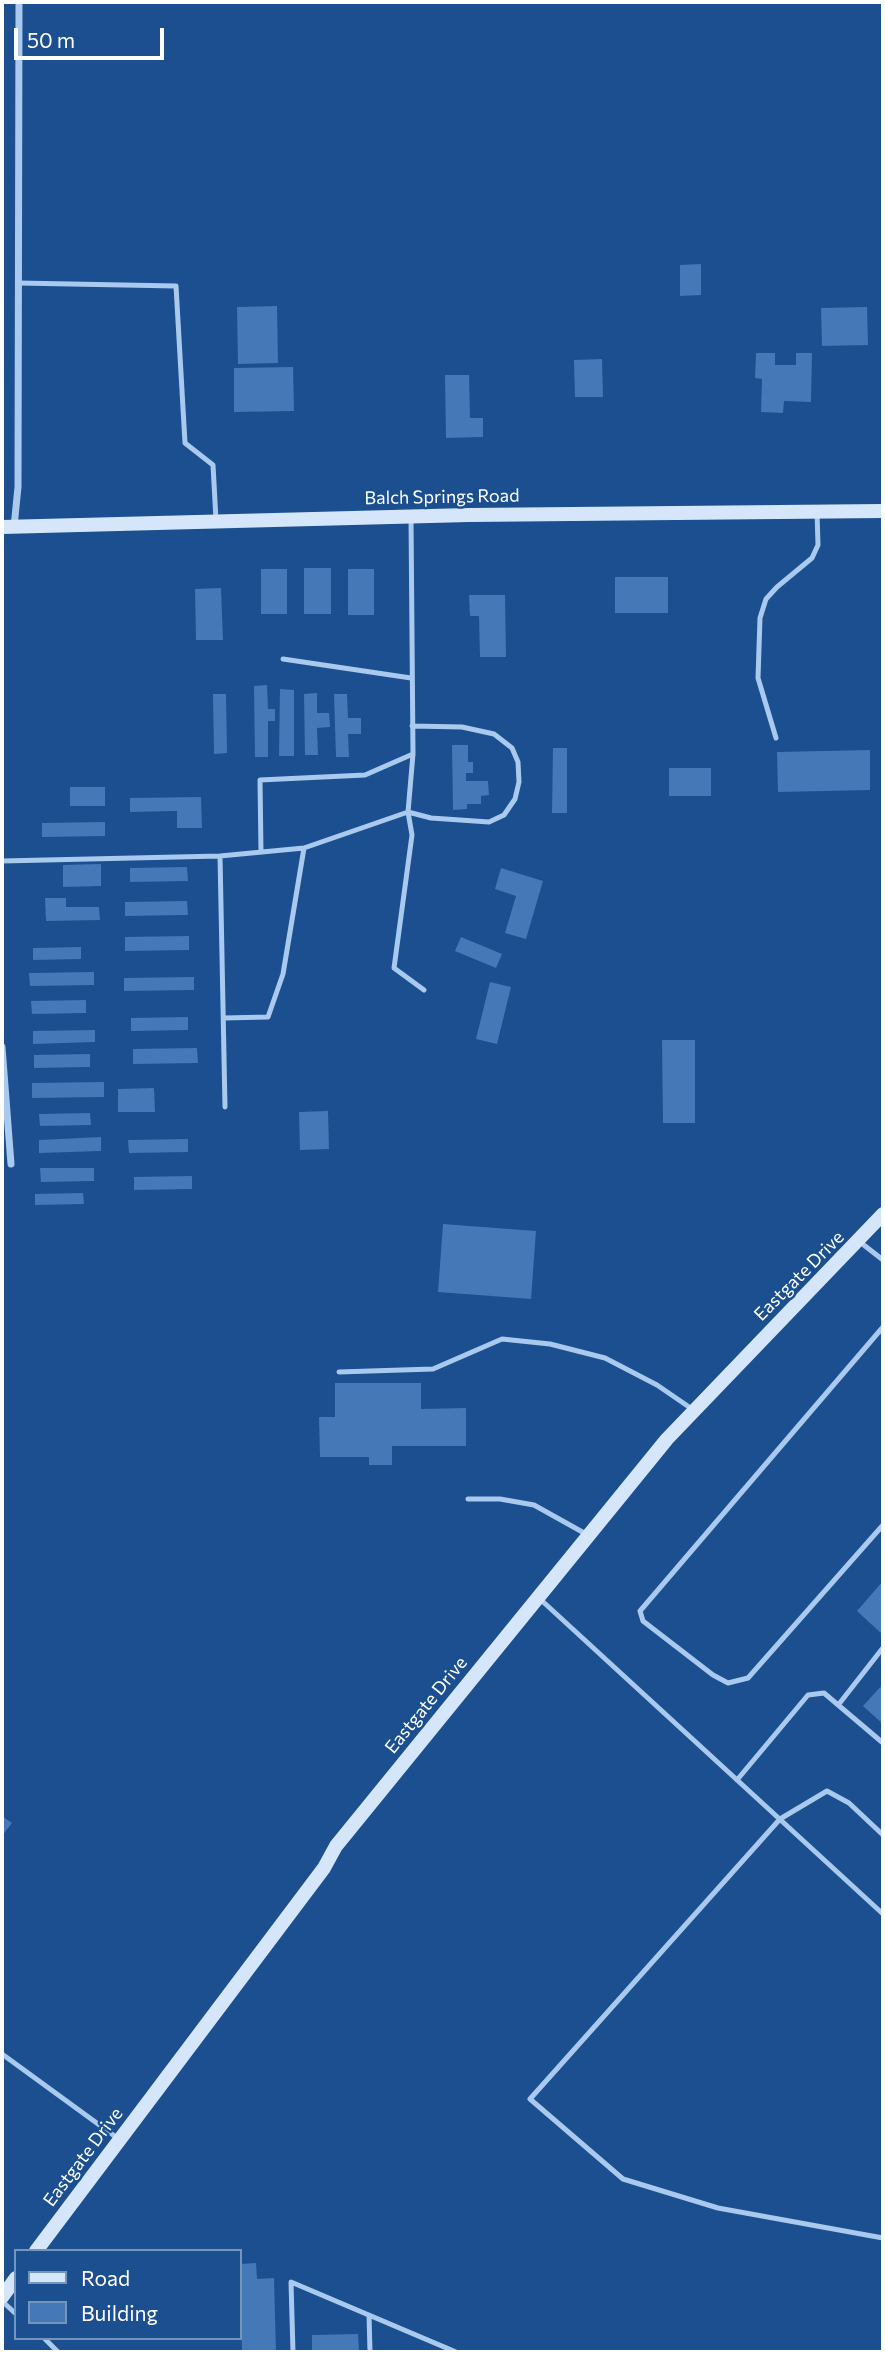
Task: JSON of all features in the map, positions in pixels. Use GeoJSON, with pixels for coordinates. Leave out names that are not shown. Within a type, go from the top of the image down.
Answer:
{"type":"FeatureCollection","features":[{"type":"Feature","properties":{"kind":"street"},"geometry":{"type":"LineString","coordinates":[[8,527],[18,487],[19,2]]}},
{"type":"Feature","properties":{"kind":"street","name":"Balch Springs Road"},"geometry":{"type":"LineString","coordinates":[[8,527],[411,517],[883,511]]}},
{"type":"Feature","properties":{"kind":"street"},"geometry":{"type":"LineString","coordinates":[[2,1047],[11,1164]]}},
{"type":"Feature","properties":{"kind":"street","name":"Eastgate Drive"},"geometry":{"type":"LineString","coordinates":[[38,2249],[324,1868],[336,1846],[538,1598],[695,1411],[833,1266],[860,1242],[883,1214]]}},
{"type":"Feature","properties":{"kind":"lane"},"geometry":{"type":"LineString","coordinates":[[17,283],[176,286],[185,443],[213,465],[216,523]]}},
{"type":"Feature","properties":{"kind":"lane"},"geometry":{"type":"LineString","coordinates":[[776,738],[758,678],[760,618],[766,599],[812,558],[818,545],[817,512]]}},
{"type":"Feature","properties":{"kind":"lane"},"geometry":{"type":"LineString","coordinates":[[411,517],[413,754],[408,812],[412,835],[394,968],[424,990]]}},
{"type":"Feature","properties":{"kind":"lane"},"geometry":{"type":"LineString","coordinates":[[283,659],[411,678]]}},
{"type":"Feature","properties":{"kind":"lane"},"geometry":{"type":"LineString","coordinates":[[2,861],[220,856],[304,848],[408,812],[431,818],[489,822],[504,816],[515,799],[519,782],[518,762],[512,748],[494,734],[462,727],[412,726]]}},
{"type":"Feature","properties":{"kind":"lane"},"geometry":{"type":"LineString","coordinates":[[261,852],[260,780],[365,775],[413,754]]}},
{"type":"Feature","properties":{"kind":"lane"},"geometry":{"type":"LineString","coordinates":[[224,1018],[268,1017],[283,974],[304,848]]}},
{"type":"Feature","properties":{"kind":"lane"},"geometry":{"type":"LineString","coordinates":[[220,856],[225,1107]]}},
{"type":"Feature","properties":{"kind":"lane"},"geometry":{"type":"LineString","coordinates":[[860,1242],[883,1260]]}},
{"type":"Feature","properties":{"kind":"lane"},"geometry":{"type":"LineString","coordinates":[[883,1327],[640,1611],[643,1621],[727,1683],[748,1678],[883,1525]]}},
{"type":"Feature","properties":{"kind":"lane"},"geometry":{"type":"LineString","coordinates":[[339,1372],[433,1369],[502,1339],[550,1344],[605,1358],[657,1385],[695,1411]]}},
{"type":"Feature","properties":{"kind":"lane"},"geometry":{"type":"LineString","coordinates":[[468,1499],[500,1499],[534,1504],[589,1536]]}},
{"type":"Feature","properties":{"kind":"lane"},"geometry":{"type":"LineString","coordinates":[[538,1598],[883,1914]]}},
{"type":"Feature","properties":{"kind":"lane"},"geometry":{"type":"LineString","coordinates":[[839,1704],[882,1649]]}},
{"type":"Feature","properties":{"kind":"lane"},"geometry":{"type":"LineString","coordinates":[[737,1780],[808,1695],[824,1693],[883,1743]]}},
{"type":"Feature","properties":{"kind":"lane"},"geometry":{"type":"LineString","coordinates":[[883,1835],[849,1803],[827,1791],[780,1819],[530,2099],[624,2179],[718,2208],[883,2238]]}},
{"type":"Feature","properties":{"kind":"lane"},"geometry":{"type":"LineString","coordinates":[[2,2054],[120,2140]]}},
{"type":"Feature","properties":{"kind":"lane"},"geometry":{"type":"LineString","coordinates":[[293,2352],[291,2282],[456,2352]]}},
{"type":"Feature","properties":{"kind":"lane"},"geometry":{"type":"LineString","coordinates":[[6,2289],[14,2309]]}},
{"type":"Feature","properties":{"kind":"lane"},"geometry":{"type":"LineString","coordinates":[[369,2315],[370,2352]]}},
{"type":"Feature","properties":{"kind":"lane"},"geometry":{"type":"LineString","coordinates":[[437,2344],[437,2352]]}},
{"type":"Feature","properties":{"kind":"building"},"geometry":{"type":"Polygon","coordinates":[[[701,264],[701,295],[680,296],[680,265],[701,264]]]}},
{"type":"Feature","properties":{"kind":"building"},"geometry":{"type":"Polygon","coordinates":[[[277,306],[278,363],[238,364],[237,307],[277,306]]]}},
{"type":"Feature","properties":{"kind":"building"},"geometry":{"type":"Polygon","coordinates":[[[867,307],[868,345],[822,346],[821,308],[867,307]]]}},
{"type":"Feature","properties":{"kind":"building"},"geometry":{"type":"Polygon","coordinates":[[[756,353],[775,353],[775,365],[796,365],[796,353],[812,353],[811,402],[784,401],[783,413],[761,412],[762,379],[755,378],[756,353]]]}},
{"type":"Feature","properties":{"kind":"building"},"geometry":{"type":"Polygon","coordinates":[[[602,359],[603,397],[575,397],[574,360],[602,359]]]}},
{"type":"Feature","properties":{"kind":"building"},"geometry":{"type":"Polygon","coordinates":[[[293,367],[294,411],[234,412],[234,368],[293,367]]]}},
{"type":"Feature","properties":{"kind":"building"},"geometry":{"type":"Polygon","coordinates":[[[445,375],[469,375],[470,418],[483,418],[483,437],[446,438],[445,375]]]}},
{"type":"Feature","properties":{"kind":"building"},"geometry":{"type":"Polygon","coordinates":[[[304,568],[331,568],[331,614],[304,614],[304,568]]]}},
{"type":"Feature","properties":{"kind":"building"},"geometry":{"type":"Polygon","coordinates":[[[261,569],[287,569],[287,614],[261,614],[261,569]]]}},
{"type":"Feature","properties":{"kind":"building"},"geometry":{"type":"Polygon","coordinates":[[[348,569],[374,569],[374,615],[348,615],[348,569]]]}},
{"type":"Feature","properties":{"kind":"building"},"geometry":{"type":"Polygon","coordinates":[[[615,577],[668,577],[668,613],[615,613],[615,577]]]}},
{"type":"Feature","properties":{"kind":"building"},"geometry":{"type":"Polygon","coordinates":[[[221,588],[223,640],[196,640],[195,589],[221,588]]]}},
{"type":"Feature","properties":{"kind":"building"},"geometry":{"type":"Polygon","coordinates":[[[469,595],[505,595],[506,657],[480,657],[479,616],[470,616],[469,595]]]}},
{"type":"Feature","properties":{"kind":"building"},"geometry":{"type":"Polygon","coordinates":[[[267,685],[268,709],[275,709],[275,721],[268,721],[268,757],[255,757],[254,686],[267,685]]]}},
{"type":"Feature","properties":{"kind":"building"},"geometry":{"type":"Polygon","coordinates":[[[280,689],[294,690],[294,756],[279,756],[280,689]]]}},
{"type":"Feature","properties":{"kind":"building"},"geometry":{"type":"Polygon","coordinates":[[[317,693],[317,713],[329,713],[330,727],[317,728],[318,755],[305,755],[304,694],[317,693]]]}},
{"type":"Feature","properties":{"kind":"building"},"geometry":{"type":"Polygon","coordinates":[[[213,694],[226,694],[227,753],[214,754],[213,694]]]}},
{"type":"Feature","properties":{"kind":"building"},"geometry":{"type":"Polygon","coordinates":[[[334,694],[347,694],[348,718],[361,718],[361,734],[348,734],[349,757],[336,757],[334,694]]]}},
{"type":"Feature","properties":{"kind":"building"},"geometry":{"type":"Polygon","coordinates":[[[452,745],[468,745],[468,762],[473,762],[473,773],[466,773],[466,781],[488,781],[489,795],[481,796],[481,804],[467,804],[467,809],[453,810],[452,745]]]}},
{"type":"Feature","properties":{"kind":"building"},"geometry":{"type":"Polygon","coordinates":[[[553,748],[567,748],[567,813],[552,813],[553,748]]]}},
{"type":"Feature","properties":{"kind":"building"},"geometry":{"type":"Polygon","coordinates":[[[870,750],[870,790],[778,792],[777,752],[870,750]]]}},
{"type":"Feature","properties":{"kind":"building"},"geometry":{"type":"Polygon","coordinates":[[[669,768],[711,768],[711,796],[669,796],[669,768]]]}},
{"type":"Feature","properties":{"kind":"building"},"geometry":{"type":"Polygon","coordinates":[[[70,787],[105,787],[105,806],[70,806],[70,787]]]}},
{"type":"Feature","properties":{"kind":"building"},"geometry":{"type":"Polygon","coordinates":[[[201,797],[202,828],[177,828],[177,811],[130,812],[130,798],[201,797]]]}},
{"type":"Feature","properties":{"kind":"building"},"geometry":{"type":"Polygon","coordinates":[[[105,822],[105,836],[42,837],[42,823],[105,822]]]}},
{"type":"Feature","properties":{"kind":"building"},"geometry":{"type":"Polygon","coordinates":[[[101,864],[101,886],[63,887],[63,865],[101,864]]]}},
{"type":"Feature","properties":{"kind":"building"},"geometry":{"type":"Polygon","coordinates":[[[187,867],[188,881],[130,882],[130,868],[187,867]]]}},
{"type":"Feature","properties":{"kind":"building"},"geometry":{"type":"Polygon","coordinates":[[[501,868],[543,881],[526,939],[505,933],[516,896],[495,889],[501,868]]]}},
{"type":"Feature","properties":{"kind":"building"},"geometry":{"type":"Polygon","coordinates":[[[45,898],[66,898],[66,907],[99,907],[100,920],[46,921],[45,898]]]}},
{"type":"Feature","properties":{"kind":"building"},"geometry":{"type":"Polygon","coordinates":[[[187,901],[188,915],[125,916],[125,902],[187,901]]]}},
{"type":"Feature","properties":{"kind":"building"},"geometry":{"type":"Polygon","coordinates":[[[189,936],[189,950],[125,951],[125,937],[189,936]]]}},
{"type":"Feature","properties":{"kind":"building"},"geometry":{"type":"Polygon","coordinates":[[[461,937],[502,954],[496,968],[455,951],[461,937]]]}},
{"type":"Feature","properties":{"kind":"building"},"geometry":{"type":"Polygon","coordinates":[[[81,947],[81,959],[33,960],[33,948],[81,947]]]}},
{"type":"Feature","properties":{"kind":"building"},"geometry":{"type":"Polygon","coordinates":[[[94,972],[94,985],[30,986],[29,973],[94,972]]]}},
{"type":"Feature","properties":{"kind":"building"},"geometry":{"type":"Polygon","coordinates":[[[194,977],[194,990],[124,991],[124,978],[194,977]]]}},
{"type":"Feature","properties":{"kind":"building"},"geometry":{"type":"Polygon","coordinates":[[[490,982],[511,987],[497,1044],[476,1039],[490,982]]]}},
{"type":"Feature","properties":{"kind":"building"},"geometry":{"type":"Polygon","coordinates":[[[86,1000],[86,1013],[32,1014],[31,1001],[86,1000]]]}},
{"type":"Feature","properties":{"kind":"building"},"geometry":{"type":"Polygon","coordinates":[[[188,1017],[188,1030],[131,1031],[131,1018],[188,1017]]]}},
{"type":"Feature","properties":{"kind":"building"},"geometry":{"type":"Polygon","coordinates":[[[95,1030],[95,1042],[33,1044],[33,1031],[95,1030]]]}},
{"type":"Feature","properties":{"kind":"building"},"geometry":{"type":"Polygon","coordinates":[[[662,1040],[695,1040],[695,1123],[663,1123],[662,1040]]]}},
{"type":"Feature","properties":{"kind":"building"},"geometry":{"type":"Polygon","coordinates":[[[197,1048],[198,1063],[133,1064],[133,1049],[197,1048]]]}},
{"type":"Feature","properties":{"kind":"building"},"geometry":{"type":"Polygon","coordinates":[[[90,1054],[90,1067],[34,1068],[34,1055],[90,1054]]]}},
{"type":"Feature","properties":{"kind":"building"},"geometry":{"type":"Polygon","coordinates":[[[104,1082],[104,1097],[32,1098],[32,1083],[104,1082]]]}},
{"type":"Feature","properties":{"kind":"building"},"geometry":{"type":"Polygon","coordinates":[[[154,1088],[155,1112],[118,1112],[118,1089],[154,1088]]]}},
{"type":"Feature","properties":{"kind":"building"},"geometry":{"type":"Polygon","coordinates":[[[328,1111],[329,1149],[300,1150],[299,1112],[328,1111]]]}},
{"type":"Feature","properties":{"kind":"building"},"geometry":{"type":"Polygon","coordinates":[[[90,1113],[91,1125],[40,1126],[39,1114],[90,1113]]]}},
{"type":"Feature","properties":{"kind":"building"},"geometry":{"type":"Polygon","coordinates":[[[101,1137],[101,1151],[39,1153],[39,1140],[101,1137]]]}},
{"type":"Feature","properties":{"kind":"building"},"geometry":{"type":"Polygon","coordinates":[[[188,1139],[188,1152],[129,1153],[128,1140],[188,1139]]]}},
{"type":"Feature","properties":{"kind":"building"},"geometry":{"type":"Polygon","coordinates":[[[40,1168],[94,1168],[94,1181],[41,1182],[40,1168]]]}},
{"type":"Feature","properties":{"kind":"building"},"geometry":{"type":"Polygon","coordinates":[[[192,1176],[192,1189],[134,1190],[134,1177],[192,1176]]]}},
{"type":"Feature","properties":{"kind":"building"},"geometry":{"type":"Polygon","coordinates":[[[83,1193],[84,1204],[35,1205],[35,1194],[83,1193]]]}},
{"type":"Feature","properties":{"kind":"building"},"geometry":{"type":"Polygon","coordinates":[[[443,1224],[536,1231],[531,1299],[438,1292],[443,1224]]]}},
{"type":"Feature","properties":{"kind":"building"},"geometry":{"type":"Polygon","coordinates":[[[335,1383],[421,1383],[421,1409],[466,1408],[466,1446],[392,1446],[392,1465],[369,1465],[369,1457],[320,1457],[319,1417],[335,1417],[335,1383]]]}},
{"type":"Feature","properties":{"kind":"building"},"geometry":{"type":"Polygon","coordinates":[[[883,1581],[883,1635],[857,1611],[883,1581]]]}},
{"type":"Feature","properties":{"kind":"building"},"geometry":{"type":"Polygon","coordinates":[[[883,1684],[883,1724],[863,1706],[883,1684]]]}},
{"type":"Feature","properties":{"kind":"building"},"geometry":{"type":"Polygon","coordinates":[[[2,1816],[12,1823],[2,1836],[2,1816]]]}},
{"type":"Feature","properties":{"kind":"building"},"geometry":{"type":"Polygon","coordinates":[[[256,2263],[257,2279],[274,2278],[276,2352],[242,2352],[242,2264],[256,2263]]]}},
{"type":"Feature","properties":{"kind":"building"},"geometry":{"type":"Polygon","coordinates":[[[358,2334],[359,2352],[312,2352],[312,2335],[358,2334]]]}}]}
